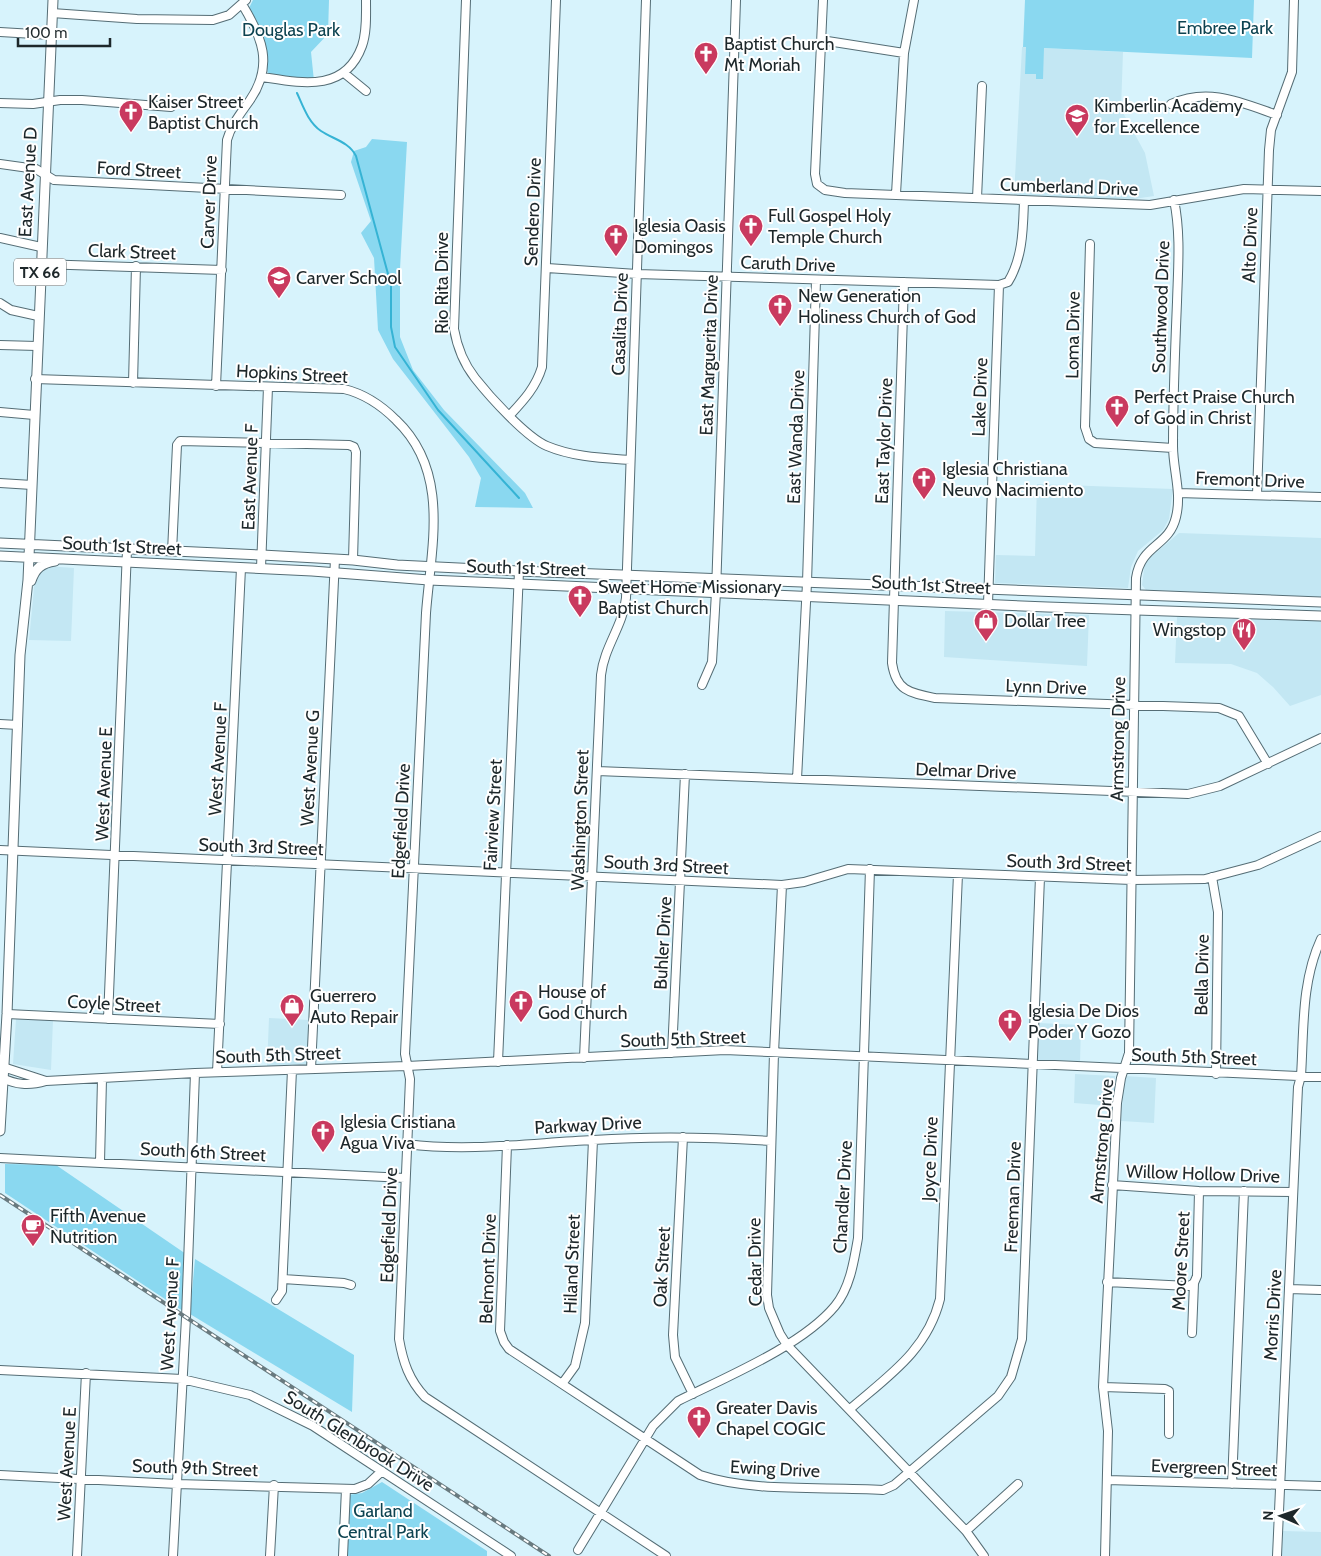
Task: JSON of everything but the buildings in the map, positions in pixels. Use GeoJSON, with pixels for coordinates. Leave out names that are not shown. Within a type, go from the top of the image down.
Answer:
{"type":"FeatureCollection","features":[{"type":"Feature","properties":{"kind":"main road","name":"East Avenue D"},"geometry":{"type":"LineString","coordinates":[[27,593],[53,0]]}},
{"type":"Feature","properties":{"kind":"main road","name":"South 1st Street"},"geometry":{"type":"LineString","coordinates":[[0,543],[262,555],[519,571],[1321,602]]}},
{"type":"Feature","properties":{"kind":"main road","name":"South 1st Street"},"geometry":{"type":"LineString","coordinates":[[0,556],[127,561],[172,566],[261,568],[429,580],[626,589],[1321,616]]}},
{"type":"Feature","properties":{"kind":"main road"},"geometry":{"type":"LineString","coordinates":[[0,1131],[1,1078],[7,1014],[4,951],[14,851],[20,655],[27,593],[33,573],[37,569],[45,563],[66,558]]}},
{"type":"Feature","properties":{"kind":"main road"},"geometry":{"type":"LineString","coordinates":[[1235,613],[1236,599]]}},
{"type":"Feature","properties":{"kind":"street"},"geometry":{"type":"LineString","coordinates":[[262,77],[315,83],[330,81],[344,73],[362,46],[366,0]]}},
{"type":"Feature","properties":{"kind":"street","name":"Rio Rita Drive"},"geometry":{"type":"LineString","coordinates":[[466,0],[454,329],[462,355],[474,377],[531,437],[546,446],[566,453],[630,460]]}},
{"type":"Feature","properties":{"kind":"street","name":"Sendero Drive"},"geometry":{"type":"LineString","coordinates":[[510,414],[527,397],[538,381],[542,367],[556,0]]}},
{"type":"Feature","properties":{"kind":"street","name":"Casalita Drive"},"geometry":{"type":"LineString","coordinates":[[626,589],[646,0]]}},
{"type":"Feature","properties":{"kind":"street","name":"East Marguerita Drive"},"geometry":{"type":"LineString","coordinates":[[702,685],[712,662],[716,592],[736,0]]}},
{"type":"Feature","properties":{"kind":"street"},"geometry":{"type":"LineString","coordinates":[[823,0],[820,40],[904,53]]}},
{"type":"Feature","properties":{"kind":"street"},"geometry":{"type":"LineString","coordinates":[[896,194],[904,53],[914,0]]}},
{"type":"Feature","properties":{"kind":"street","name":"Alto Drive"},"geometry":{"type":"LineString","coordinates":[[1257,495],[1267,189],[1271,130],[1292,72],[1294,0]]}},
{"type":"Feature","properties":{"kind":"street"},"geometry":{"type":"LineString","coordinates":[[52,14],[213,20],[230,15],[244,2]]}},
{"type":"Feature","properties":{"kind":"street","name":"Carver Drive"},"geometry":{"type":"LineString","coordinates":[[216,386],[227,140],[230,130],[257,90],[262,77],[264,60],[261,43],[244,2]]}},
{"type":"Feature","properties":{"kind":"street"},"geometry":{"type":"LineString","coordinates":[[0,32],[51,35]]}},
{"type":"Feature","properties":{"kind":"street","name":"Cumberland Drive"},"geometry":{"type":"LineString","coordinates":[[820,40],[815,174],[817,184],[825,190],[845,193],[1150,205],[1237,190],[1321,191]]}},
{"type":"Feature","properties":{"kind":"street"},"geometry":{"type":"LineString","coordinates":[[344,73],[366,91]]}},
{"type":"Feature","properties":{"kind":"street"},"geometry":{"type":"LineString","coordinates":[[977,198],[982,86]]}},
{"type":"Feature","properties":{"kind":"street"},"geometry":{"type":"LineString","coordinates":[[1171,104],[1186,97],[1222,96],[1277,115]]}},
{"type":"Feature","properties":{"kind":"street"},"geometry":{"type":"LineString","coordinates":[[0,102],[32,104],[48,101],[82,100],[171,107]]}},
{"type":"Feature","properties":{"kind":"street","name":"Ford Street"},"geometry":{"type":"LineString","coordinates":[[0,164],[36,169],[54,180],[341,195]]}},
{"type":"Feature","properties":{"kind":"street","name":"Southwood Drive"},"geometry":{"type":"LineString","coordinates":[[1135,609],[1139,564],[1148,551],[1171,532],[1177,515],[1178,493],[1173,448],[1179,236],[1174,200]]}},
{"type":"Feature","properties":{"kind":"street"},"geometry":{"type":"LineString","coordinates":[[999,285],[1008,282],[1018,258],[1022,236],[1024,201]]}},
{"type":"Feature","properties":{"kind":"street"},"geometry":{"type":"LineString","coordinates":[[0,238],[41,247]]}},
{"type":"Feature","properties":{"kind":"street","name":"Loma Drive"},"geometry":{"type":"LineString","coordinates":[[1090,244],[1085,427],[1089,439],[1095,443],[1173,448]]}},
{"type":"Feature","properties":{"kind":"street","name":"Clark Street"},"geometry":{"type":"LineString","coordinates":[[40,264],[222,270]]}},
{"type":"Feature","properties":{"kind":"street"},"geometry":{"type":"LineString","coordinates":[[133,383],[136,266]]}},
{"type":"Feature","properties":{"kind":"street","name":"Caruth Drive"},"geometry":{"type":"LineString","coordinates":[[546,268],[637,274],[999,285]]}},
{"type":"Feature","properties":{"kind":"street","name":"East Wanda Drive"},"geometry":{"type":"LineString","coordinates":[[797,779],[806,596],[816,280]]}},
{"type":"Feature","properties":{"kind":"street","name":"East Taylor Drive"},"geometry":{"type":"LineString","coordinates":[[904,282],[893,673],[897,681],[914,694]]}},
{"type":"Feature","properties":{"kind":"street","name":"Lake Drive"},"geometry":{"type":"LineString","coordinates":[[988,604],[999,285]]}},
{"type":"Feature","properties":{"kind":"street"},"geometry":{"type":"LineString","coordinates":[[0,303],[16,312],[38,316]]}},
{"type":"Feature","properties":{"kind":"street"},"geometry":{"type":"LineString","coordinates":[[0,345],[37,346]]}},
{"type":"Feature","properties":{"kind":"street","name":"Hopkins Street"},"geometry":{"type":"LineString","coordinates":[[35,378],[216,386],[334,387],[352,391],[379,404],[402,426],[418,447],[428,469],[433,489],[434,518],[429,580]]}},
{"type":"Feature","properties":{"kind":"street","name":"East Avenue F"},"geometry":{"type":"LineString","coordinates":[[261,568],[268,387]]}},
{"type":"Feature","properties":{"kind":"street"},"geometry":{"type":"LineString","coordinates":[[0,412],[34,415]]}},
{"type":"Feature","properties":{"kind":"street"},"geometry":{"type":"LineString","coordinates":[[172,552],[177,445],[180,440],[350,445],[354,446],[356,452],[353,560]]}},
{"type":"Feature","properties":{"kind":"street"},"geometry":{"type":"LineString","coordinates":[[0,483],[32,485]]}},
{"type":"Feature","properties":{"kind":"street","name":"Fremont Drive"},"geometry":{"type":"LineString","coordinates":[[1178,493],[1321,497]]}},
{"type":"Feature","properties":{"kind":"street","name":"West Avenue E"},"geometry":{"type":"LineString","coordinates":[[108,1019],[127,550]]}},
{"type":"Feature","properties":{"kind":"street","name":"West Avenue G"},"geometry":{"type":"LineString","coordinates":[[311,1069],[335,559]]}},
{"type":"Feature","properties":{"kind":"street","name":"West Avenue F"},"geometry":{"type":"LineString","coordinates":[[217,1072],[241,568]]}},
{"type":"Feature","properties":{"kind":"street","name":"Fairview Street"},"geometry":{"type":"LineString","coordinates":[[498,1062],[519,571]]}},
{"type":"Feature","properties":{"kind":"street","name":"Edgefield Drive"},"geometry":{"type":"LineString","coordinates":[[429,580],[405,1046],[410,1079],[399,1339],[403,1360],[411,1380],[425,1397],[666,1556]]}},
{"type":"Feature","properties":{"kind":"street","name":"Washington Street"},"geometry":{"type":"LineString","coordinates":[[584,1058],[602,665],[622,619],[626,589]]}},
{"type":"Feature","properties":{"kind":"street","name":"Armstrong Drive"},"geometry":{"type":"LineString","coordinates":[[1105,1556],[1108,1431],[1102,1387],[1106,1282],[1117,1103],[1129,1053],[1135,609]]}},
{"type":"Feature","properties":{"kind":"street","name":"Lynn Drive"},"geometry":{"type":"LineString","coordinates":[[914,694],[935,698],[1219,708],[1232,712],[1246,724],[1268,764]]}},
{"type":"Feature","properties":{"kind":"street"},"geometry":{"type":"LineString","coordinates":[[0,724],[18,724]]}},
{"type":"Feature","properties":{"kind":"street","name":"Delmar Drive"},"geometry":{"type":"LineString","coordinates":[[597,771],[1188,794],[1220,786],[1268,764],[1298,747],[1321,738]]}},
{"type":"Feature","properties":{"kind":"street","name":"Buhler Drive"},"geometry":{"type":"LineString","coordinates":[[672,1053],[686,774]]}},
{"type":"Feature","properties":{"kind":"street","name":"South 3rd Street"},"geometry":{"type":"LineString","coordinates":[[0,850],[782,885],[804,882],[848,870],[1168,881],[1212,877],[1258,865],[1321,836]]}},
{"type":"Feature","properties":{"kind":"street","name":"Chandler Drive"},"geometry":{"type":"LineString","coordinates":[[578,1550],[645,1439],[666,1412],[678,1401],[787,1345],[812,1328],[836,1306],[853,1268],[858,1238],[870,870]]}},
{"type":"Feature","properties":{"kind":"street","name":"Joyce Drive"},"geometry":{"type":"LineString","coordinates":[[850,1410],[912,1355],[928,1332],[940,1300],[958,874]]}},
{"type":"Feature","properties":{"kind":"street","name":"Freeman Drive"},"geometry":{"type":"LineString","coordinates":[[908,1472],[998,1396],[1011,1377],[1018,1359],[1022,1339],[1040,877]]}},
{"type":"Feature","properties":{"kind":"street","name":"Bella Drive"},"geometry":{"type":"LineString","coordinates":[[1212,877],[1218,912],[1216,1074]]}},
{"type":"Feature","properties":{"kind":"street","name":"Cedar Drive"},"geometry":{"type":"LineString","coordinates":[[782,885],[771,1141],[767,1295],[769,1308],[787,1345],[966,1531],[984,1556]]}},
{"type":"Feature","properties":{"kind":"street","name":"Morris Drive"},"geometry":{"type":"LineString","coordinates":[[1277,1556],[1298,1087],[1301,1076],[1306,985],[1312,958],[1321,939]]}},
{"type":"Feature","properties":{"kind":"street","name":"Coyle Street"},"geometry":{"type":"LineString","coordinates":[[7,1014],[220,1024]]}},
{"type":"Feature","properties":{"kind":"street","name":"South 5th Street"},"geometry":{"type":"LineString","coordinates":[[1,1078],[31,1085],[46,1081],[195,1073],[407,1066],[725,1050],[1216,1074],[1321,1077]]}},
{"type":"Feature","properties":{"kind":"street","name":"South 5th Street"},"geometry":{"type":"LineString","coordinates":[[2,1067],[46,1081]]}},
{"type":"Feature","properties":{"kind":"street"},"geometry":{"type":"LineString","coordinates":[[276,1300],[282,1292],[283,1279],[292,1070]]}},
{"type":"Feature","properties":{"kind":"street","name":"West Avenue F"},"geometry":{"type":"LineString","coordinates":[[173,1556],[195,1073]]}},
{"type":"Feature","properties":{"kind":"street"},"geometry":{"type":"LineString","coordinates":[[100,1162],[102,1079]]}},
{"type":"Feature","properties":{"kind":"street","name":"Parkway Drive"},"geometry":{"type":"LineString","coordinates":[[407,1144],[427,1147],[684,1136],[771,1141]]}},
{"type":"Feature","properties":{"kind":"street","name":"Oak Street"},"geometry":{"type":"LineString","coordinates":[[684,1136],[673,1334],[674,1357],[693,1394]]}},
{"type":"Feature","properties":{"kind":"street","name":"Hiland Street"},"geometry":{"type":"LineString","coordinates":[[562,1384],[575,1366],[585,1323],[593,1140]]}},
{"type":"Feature","properties":{"kind":"street","name":"Belmont Drive"},"geometry":{"type":"LineString","coordinates":[[507,1144],[500,1331],[504,1342],[509,1349],[645,1439]]}},
{"type":"Feature","properties":{"kind":"street","name":"South 6th Street"},"geometry":{"type":"LineString","coordinates":[[0,1158],[405,1178]]}},
{"type":"Feature","properties":{"kind":"street","name":"Willow Hollow Drive"},"geometry":{"type":"LineString","coordinates":[[1112,1185],[1199,1191],[1293,1192]]}},
{"type":"Feature","properties":{"kind":"street","name":"Moore Street"},"geometry":{"type":"LineString","coordinates":[[1192,1333],[1194,1283],[1197,1276],[1199,1191]]}},
{"type":"Feature","properties":{"kind":"street"},"geometry":{"type":"LineString","coordinates":[[1232,1484],[1244,1191]]}},
{"type":"Feature","properties":{"kind":"street"},"geometry":{"type":"LineString","coordinates":[[283,1279],[351,1285]]}},
{"type":"Feature","properties":{"kind":"street"},"geometry":{"type":"LineString","coordinates":[[1106,1282],[1179,1286],[1194,1283]]}},
{"type":"Feature","properties":{"kind":"street"},"geometry":{"type":"LineString","coordinates":[[1289,1289],[1321,1290]]}},
{"type":"Feature","properties":{"kind":"street","name":"South Glenbrook Drive"},"geometry":{"type":"LineString","coordinates":[[0,1370],[182,1379],[218,1386],[265,1400],[313,1426],[511,1556]]}},
{"type":"Feature","properties":{"kind":"street","name":"West Avenue E"},"geometry":{"type":"LineString","coordinates":[[77,1556],[86,1373]]}},
{"type":"Feature","properties":{"kind":"street"},"geometry":{"type":"LineString","coordinates":[[1102,1387],[1165,1389],[1169,1391],[1169,1434]]}},
{"type":"Feature","properties":{"kind":"street","name":"Ewing Drive"},"geometry":{"type":"LineString","coordinates":[[645,1439],[700,1474],[723,1482],[883,1490],[894,1484],[908,1472]]}},
{"type":"Feature","properties":{"kind":"street","name":"South 9th Street"},"geometry":{"type":"LineString","coordinates":[[0,1475],[177,1484],[274,1485],[346,1489],[360,1488],[368,1484],[382,1471]]}},
{"type":"Feature","properties":{"kind":"street","name":"Evergreen Street"},"geometry":{"type":"LineString","coordinates":[[1107,1480],[1321,1486]]}},
{"type":"Feature","properties":{"kind":"street"},"geometry":{"type":"LineString","coordinates":[[966,1531],[1018,1484]]}},
{"type":"Feature","properties":{"kind":"street"},"geometry":{"type":"LineString","coordinates":[[270,1556],[274,1485]]}},
{"type":"Feature","properties":{"kind":"street"},"geometry":{"type":"LineString","coordinates":[[343,1556],[346,1489]]}},
{"type":"Feature","properties":{"kind":"shaded area","name":"Kimberlin Academy for Excellence"},"geometry":{"type":"Polygon","coordinates":[[[1022,47],[1123,52],[1121,109],[1145,153],[1154,196],[1134,199],[1014,196],[1022,47]]]}},
{"type":"Feature","properties":{"kind":"shaded area"},"geometry":{"type":"Polygon","coordinates":[[[1037,484],[1173,489],[1169,519],[1163,530],[1138,551],[1131,567],[1128,588],[995,583],[996,555],[1035,556],[1037,484]]]}},
{"type":"Feature","properties":{"kind":"shaded area"},"geometry":{"type":"Polygon","coordinates":[[[1179,533],[1321,538],[1321,597],[1146,590],[1142,585],[1145,562],[1179,533]]]}},
{"type":"Feature","properties":{"kind":"shaded area"},"geometry":{"type":"Polygon","coordinates":[[[46,566],[74,568],[71,641],[29,640],[35,578],[46,566]]]}},
{"type":"Feature","properties":{"kind":"shaded area"},"geometry":{"type":"Polygon","coordinates":[[[945,611],[1089,615],[1087,666],[944,657],[945,611]]]}},
{"type":"Feature","properties":{"kind":"shaded area"},"geometry":{"type":"Polygon","coordinates":[[[1177,617],[1321,621],[1321,695],[1290,706],[1257,673],[1231,664],[1175,663],[1177,617]]]}},
{"type":"Feature","properties":{"kind":"shaded area"},"geometry":{"type":"Polygon","coordinates":[[[269,1018],[309,1020],[307,1064],[267,1067],[269,1018]]]}},
{"type":"Feature","properties":{"kind":"shaded area"},"geometry":{"type":"Polygon","coordinates":[[[16,1019],[53,1020],[51,1070],[13,1064],[16,1019]]]}},
{"type":"Feature","properties":{"kind":"shaded area"},"geometry":{"type":"Polygon","coordinates":[[[1039,1023],[1081,1025],[1080,1063],[1037,1061],[1039,1023]]]}},
{"type":"Feature","properties":{"kind":"shaded area"},"geometry":{"type":"Polygon","coordinates":[[[1075,1074],[1115,1076],[1113,1106],[1074,1103],[1075,1074]]]}},
{"type":"Feature","properties":{"kind":"shaded area"},"geometry":{"type":"Polygon","coordinates":[[[1124,1076],[1156,1078],[1154,1123],[1121,1121],[1124,1076]]]}},
{"type":"Feature","properties":{"kind":"shaded area"},"geometry":{"type":"Polygon","coordinates":[[[1283,1531],[1321,1532],[1321,1556],[1282,1556],[1283,1531]]]}},
{"type":"Feature","properties":{"kind":"green space","name":"Douglas Park"},"geometry":{"type":"Polygon","coordinates":[[[253,0],[329,0],[328,34],[311,52],[314,81],[268,74],[261,32],[249,8],[253,0]]]}},
{"type":"Feature","properties":{"kind":"green space","name":"Embree Park"},"geometry":{"type":"Polygon","coordinates":[[[1025,0],[1254,0],[1252,58],[1044,48],[1043,79],[1036,79],[1036,74],[1025,74],[1026,47],[1023,47],[1025,0]]]}},
{"type":"Feature","properties":{"kind":"green space"},"geometry":{"type":"Polygon","coordinates":[[[372,139],[407,142],[400,269],[400,337],[413,370],[444,410],[525,493],[533,508],[475,507],[481,478],[469,457],[393,359],[378,330],[374,258],[361,233],[371,221],[351,162],[354,151],[366,147],[372,139]]]}},
{"type":"Feature","properties":{"kind":"green space"},"geometry":{"type":"Polygon","coordinates":[[[5,1164],[56,1165],[186,1254],[183,1311],[5,1193],[5,1164]]]}},
{"type":"Feature","properties":{"kind":"green space"},"geometry":{"type":"Polygon","coordinates":[[[195,1259],[354,1355],[352,1412],[190,1314],[195,1259]]]}},
{"type":"Feature","properties":{"kind":"green space","name":"Garland Central Park"},"geometry":{"type":"Polygon","coordinates":[[[382,1482],[487,1551],[487,1556],[338,1556],[341,1496],[362,1493],[382,1482]]]}},
{"type":"Feature","properties":{"kind":"waterway"},"geometry":{"type":"LineString","coordinates":[[297,93],[306,113],[316,127],[345,144],[356,156],[391,285],[391,327],[395,347],[438,410],[519,498]]}},
{"type":"Feature","properties":{"kind":"railway"},"geometry":{"type":"LineString","coordinates":[[0,1195],[549,1556]]}},
{"type":"Feature","properties":{"kind":"place","name":"Baptist Church Mt Moriah"},"geometry":{"type":"Point","coordinates":[706,75]}},
{"type":"Feature","properties":{"kind":"place","name":"Kaiser Street Baptist Church"},"geometry":{"type":"Point","coordinates":[131,133]}},
{"type":"Feature","properties":{"kind":"place","name":"Kimberlin Academy for Excellence"},"geometry":{"type":"Point","coordinates":[1077,137]}},
{"type":"Feature","properties":{"kind":"place","name":"Full Gospel Holy Temple Church"},"geometry":{"type":"Point","coordinates":[751,247]}},
{"type":"Feature","properties":{"kind":"place","name":"Iglesia Oasis Domingos"},"geometry":{"type":"Point","coordinates":[616,257]}},
{"type":"Feature","properties":{"kind":"place","name":"Carver School"},"geometry":{"type":"Point","coordinates":[279,299]}},
{"type":"Feature","properties":{"kind":"place","name":"New Generation Holiness Church of God"},"geometry":{"type":"Point","coordinates":[780,327]}},
{"type":"Feature","properties":{"kind":"place","name":"Perfect Praise Church of God in Christ"},"geometry":{"type":"Point","coordinates":[1117,428]}},
{"type":"Feature","properties":{"kind":"place","name":"Iglesia Christiana Neuvo Nacimiento"},"geometry":{"type":"Point","coordinates":[924,500]}},
{"type":"Feature","properties":{"kind":"place","name":"Sweet Home Missionary Baptist Church"},"geometry":{"type":"Point","coordinates":[580,618]}},
{"type":"Feature","properties":{"kind":"place","name":"Dollar Tree"},"geometry":{"type":"Point","coordinates":[986,642]}},
{"type":"Feature","properties":{"kind":"place","name":"Wingstop"},"geometry":{"type":"Point","coordinates":[1244,651]}},
{"type":"Feature","properties":{"kind":"place","name":"House of God Church"},"geometry":{"type":"Point","coordinates":[521,1023]}},
{"type":"Feature","properties":{"kind":"place","name":"Guerrero Auto Repair"},"geometry":{"type":"Point","coordinates":[292,1027]}},
{"type":"Feature","properties":{"kind":"place","name":"Iglesia De Dios Poder Y Gozo"},"geometry":{"type":"Point","coordinates":[1010,1042]}},
{"type":"Feature","properties":{"kind":"place","name":"Iglesia Cristiana Agua Viva"},"geometry":{"type":"Point","coordinates":[323,1153]}},
{"type":"Feature","properties":{"kind":"place","name":"Fifth Avenue Nutrition"},"geometry":{"type":"Point","coordinates":[33,1247]}},
{"type":"Feature","properties":{"kind":"place","name":"Greater Davis Chapel COGIC"},"geometry":{"type":"Point","coordinates":[699,1439]}}]}
